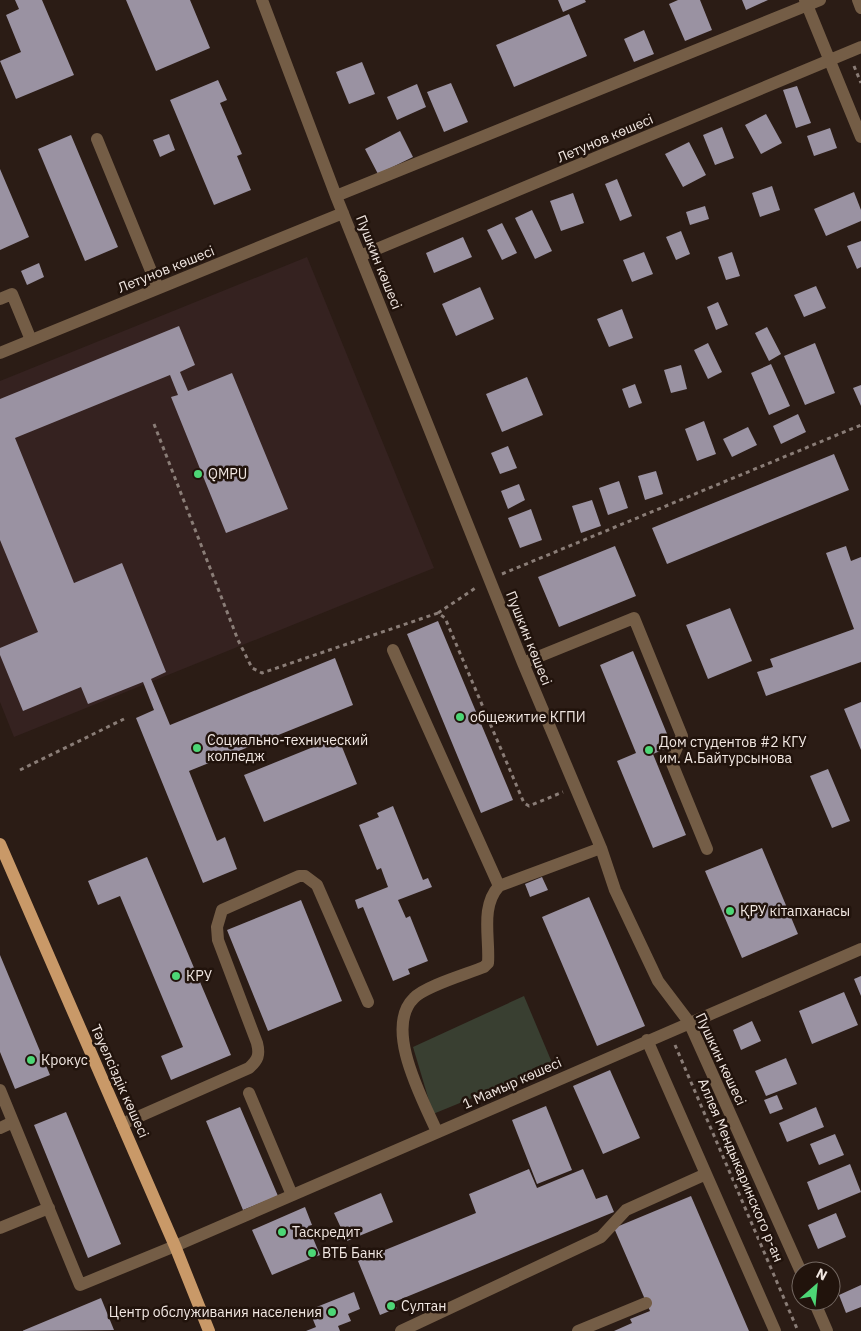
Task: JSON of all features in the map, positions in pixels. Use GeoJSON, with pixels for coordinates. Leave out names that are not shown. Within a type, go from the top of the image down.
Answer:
{"type":"FeatureCollection","features":[{"type":"Feature","properties":{"kind":"main road","name":"Тәуелсіздік көшесі"},"geometry":{"type":"LineString","coordinates":[[0,844],[175,1246],[209,1331]]}},
{"type":"Feature","properties":{"kind":"street","name":"Пушкин көшесі"},"geometry":{"type":"LineString","coordinates":[[262,0],[336,196],[489,580],[601,848],[615,890],[658,981],[688,1022],[796,1261]]}},
{"type":"Feature","properties":{"kind":"street"},"geometry":{"type":"LineString","coordinates":[[336,196],[806,3],[820,0]]}},
{"type":"Feature","properties":{"kind":"street"},"geometry":{"type":"LineString","coordinates":[[858,0],[861,8]]}},
{"type":"Feature","properties":{"kind":"street"},"geometry":{"type":"LineString","coordinates":[[806,3],[861,137]]}},
{"type":"Feature","properties":{"kind":"street","name":"Летунов көшесі"},"geometry":{"type":"LineString","coordinates":[[360,256],[861,47]]}},
{"type":"Feature","properties":{"kind":"street"},"geometry":{"type":"LineString","coordinates":[[97,139],[158,288]]}},
{"type":"Feature","properties":{"kind":"street","name":"Летунов көшесі"},"geometry":{"type":"LineString","coordinates":[[0,353],[343,213]]}},
{"type":"Feature","properties":{"kind":"street"},"geometry":{"type":"LineString","coordinates":[[0,299],[12,294],[31,340]]}},
{"type":"Feature","properties":{"kind":"street"},"geometry":{"type":"LineString","coordinates":[[523,663],[634,618],[682,736],[671,761],[707,850]]}},
{"type":"Feature","properties":{"kind":"street"},"geometry":{"type":"LineString","coordinates":[[393,650],[499,886]]}},
{"type":"Feature","properties":{"kind":"street"},"geometry":{"type":"LineString","coordinates":[[437,1132],[414,1079],[403,1042],[404,1016],[414,997],[484,967],[488,963],[486,936],[490,901],[493,892],[499,886],[601,848]]}},
{"type":"Feature","properties":{"kind":"street"},"geometry":{"type":"LineString","coordinates":[[122,1124],[249,1068],[257,1061],[260,1052],[218,940],[217,927],[222,910],[299,876],[311,879],[317,885],[368,1002]]}},
{"type":"Feature","properties":{"kind":"street","name":"1 Мамыр көшесі"},"geometry":{"type":"LineString","coordinates":[[49,1208],[80,1285],[292,1196],[688,1022],[861,949]]}},
{"type":"Feature","properties":{"kind":"street"},"geometry":{"type":"LineString","coordinates":[[647,1040],[775,1331]]}},
{"type":"Feature","properties":{"kind":"street"},"geometry":{"type":"LineString","coordinates":[[0,1090],[49,1208],[0,1228]]}},
{"type":"Feature","properties":{"kind":"street"},"geometry":{"type":"LineString","coordinates":[[249,1093],[292,1196]]}},
{"type":"Feature","properties":{"kind":"street"},"geometry":{"type":"LineString","coordinates":[[0,1128],[13,1122]]}},
{"type":"Feature","properties":{"kind":"street"},"geometry":{"type":"LineString","coordinates":[[401,1331],[601,1237],[626,1210],[706,1174]]}},
{"type":"Feature","properties":{"kind":"street"},"geometry":{"type":"LineString","coordinates":[[578,1331],[646,1303]]}},
{"type":"Feature","properties":{"kind":"street"},"geometry":{"type":"LineString","coordinates":[[818,1311],[827,1331]]}},
{"type":"Feature","properties":{"kind":"path"},"geometry":{"type":"LineString","coordinates":[[854,65],[861,83]]}},
{"type":"Feature","properties":{"kind":"path"},"geometry":{"type":"LineString","coordinates":[[154,424],[238,640],[252,668],[262,673],[438,613],[489,580],[861,425]]}},
{"type":"Feature","properties":{"kind":"path"},"geometry":{"type":"LineString","coordinates":[[438,613],[445,618],[524,804],[530,806],[575,786]]}},
{"type":"Feature","properties":{"kind":"path"},"geometry":{"type":"LineString","coordinates":[[20,770],[124,718]]}},
{"type":"Feature","properties":{"kind":"path","name":"Аллея Мендыкаринского р-ан"},"geometry":{"type":"LineString","coordinates":[[675,1044],[798,1331]]}},
{"type":"Feature","properties":{"kind":"shaded area","name":"QMPU"},"geometry":{"type":"Polygon","coordinates":[[[307,257],[434,568],[14,737],[0,702],[0,381],[307,257]]]}},
{"type":"Feature","properties":{"kind":"green space"},"geometry":{"type":"Polygon","coordinates":[[[524,996],[553,1065],[433,1114],[413,1047],[524,996]]]}},
{"type":"Feature","properties":{"kind":"building"},"geometry":{"type":"Polygon","coordinates":[[[15,0],[42,0],[74,75],[16,99],[0,61],[21,52],[6,15],[19,9],[15,0]]]}},
{"type":"Feature","properties":{"kind":"building"},"geometry":{"type":"Polygon","coordinates":[[[126,0],[190,0],[210,48],[156,71],[126,0]]]}},
{"type":"Feature","properties":{"kind":"building"},"geometry":{"type":"Polygon","coordinates":[[[558,0],[585,0],[586,2],[563,12],[558,0]]]}},
{"type":"Feature","properties":{"kind":"building"},"geometry":{"type":"Polygon","coordinates":[[[678,0],[700,0],[712,30],[685,41],[669,4],[678,0]]]}},
{"type":"Feature","properties":{"kind":"building"},"geometry":{"type":"Polygon","coordinates":[[[742,0],[768,0],[746,10],[742,0]]]}},
{"type":"Feature","properties":{"kind":"building"},"geometry":{"type":"Polygon","coordinates":[[[569,14],[587,56],[514,87],[496,45],[569,14]]]}},
{"type":"Feature","properties":{"kind":"building"},"geometry":{"type":"Polygon","coordinates":[[[644,30],[654,54],[634,62],[624,39],[644,30]]]}},
{"type":"Feature","properties":{"kind":"building"},"geometry":{"type":"Polygon","coordinates":[[[362,62],[375,94],[349,104],[336,72],[362,62]]]}},
{"type":"Feature","properties":{"kind":"building"},"geometry":{"type":"Polygon","coordinates":[[[218,80],[227,100],[220,103],[242,154],[237,156],[251,190],[214,205],[170,100],[218,80]]]}},
{"type":"Feature","properties":{"kind":"building"},"geometry":{"type":"Polygon","coordinates":[[[451,83],[468,122],[444,132],[427,92],[451,83]]]}},
{"type":"Feature","properties":{"kind":"building"},"geometry":{"type":"Polygon","coordinates":[[[417,84],[426,107],[397,120],[387,97],[417,84]]]}},
{"type":"Feature","properties":{"kind":"building"},"geometry":{"type":"Polygon","coordinates":[[[797,86],[811,123],[796,128],[783,90],[797,86]]]}},
{"type":"Feature","properties":{"kind":"building"},"geometry":{"type":"Polygon","coordinates":[[[766,114],[782,143],[761,154],[745,125],[766,114]]]}},
{"type":"Feature","properties":{"kind":"building"},"geometry":{"type":"Polygon","coordinates":[[[722,127],[734,158],[715,165],[703,135],[722,127]]]}},
{"type":"Feature","properties":{"kind":"building"},"geometry":{"type":"Polygon","coordinates":[[[830,128],[837,148],[814,156],[807,136],[830,128]]]}},
{"type":"Feature","properties":{"kind":"building"},"geometry":{"type":"Polygon","coordinates":[[[400,131],[413,157],[378,174],[365,149],[400,131]]]}},
{"type":"Feature","properties":{"kind":"building"},"geometry":{"type":"Polygon","coordinates":[[[169,134],[175,150],[160,157],[153,140],[169,134]]]}},
{"type":"Feature","properties":{"kind":"building"},"geometry":{"type":"Polygon","coordinates":[[[71,135],[118,247],[85,261],[38,149],[71,135]]]}},
{"type":"Feature","properties":{"kind":"building"},"geometry":{"type":"Polygon","coordinates":[[[689,142],[706,175],[683,187],[665,154],[689,142]]]}},
{"type":"Feature","properties":{"kind":"building"},"geometry":{"type":"Polygon","coordinates":[[[0,169],[29,237],[0,250],[0,169]]]}},
{"type":"Feature","properties":{"kind":"building"},"geometry":{"type":"Polygon","coordinates":[[[617,179],[632,216],[620,221],[605,184],[617,179]]]}},
{"type":"Feature","properties":{"kind":"building"},"geometry":{"type":"Polygon","coordinates":[[[772,186],[780,210],[760,217],[752,193],[772,186]]]}},
{"type":"Feature","properties":{"kind":"building"},"geometry":{"type":"Polygon","coordinates":[[[854,192],[861,210],[861,221],[826,236],[814,209],[854,192]]]}},
{"type":"Feature","properties":{"kind":"building"},"geometry":{"type":"Polygon","coordinates":[[[573,193],[584,223],[561,231],[550,201],[573,193]]]}},
{"type":"Feature","properties":{"kind":"building"},"geometry":{"type":"Polygon","coordinates":[[[705,206],[709,219],[690,225],[686,212],[705,206]]]}},
{"type":"Feature","properties":{"kind":"building"},"geometry":{"type":"Polygon","coordinates":[[[532,210],[552,251],[535,259],[515,218],[532,210]]]}},
{"type":"Feature","properties":{"kind":"building"},"geometry":{"type":"Polygon","coordinates":[[[502,223],[517,253],[502,260],[487,230],[502,223]]]}},
{"type":"Feature","properties":{"kind":"building"},"geometry":{"type":"Polygon","coordinates":[[[681,231],[690,254],[676,260],[666,237],[681,231]]]}},
{"type":"Feature","properties":{"kind":"building"},"geometry":{"type":"Polygon","coordinates":[[[463,237],[472,257],[434,273],[426,253],[463,237]]]}},
{"type":"Feature","properties":{"kind":"building"},"geometry":{"type":"Polygon","coordinates":[[[861,241],[861,267],[857,269],[847,246],[861,241]]]}},
{"type":"Feature","properties":{"kind":"building"},"geometry":{"type":"Polygon","coordinates":[[[644,252],[653,274],[632,282],[623,260],[644,252]]]}},
{"type":"Feature","properties":{"kind":"building"},"geometry":{"type":"Polygon","coordinates":[[[732,252],[740,276],[726,280],[718,257],[732,252]]]}},
{"type":"Feature","properties":{"kind":"building"},"geometry":{"type":"Polygon","coordinates":[[[39,263],[44,277],[27,285],[21,271],[39,263]]]}},
{"type":"Feature","properties":{"kind":"building"},"geometry":{"type":"Polygon","coordinates":[[[816,286],[826,308],[804,317],[794,295],[816,286]]]}},
{"type":"Feature","properties":{"kind":"building"},"geometry":{"type":"Polygon","coordinates":[[[480,287],[494,319],[456,336],[442,304],[480,287]]]}},
{"type":"Feature","properties":{"kind":"building"},"geometry":{"type":"Polygon","coordinates":[[[718,302],[728,325],[716,330],[707,307],[718,302]]]}},
{"type":"Feature","properties":{"kind":"building"},"geometry":{"type":"Polygon","coordinates":[[[622,309],[633,338],[609,347],[597,319],[622,309]]]}},
{"type":"Feature","properties":{"kind":"building"},"geometry":{"type":"Polygon","coordinates":[[[179,326],[195,365],[180,372],[188,391],[232,373],[288,509],[226,533],[171,397],[178,395],[170,375],[15,438],[74,583],[122,563],[166,672],[151,679],[170,725],[335,658],[353,705],[189,771],[217,841],[225,837],[237,869],[203,883],[136,718],[154,710],[143,682],[88,704],[81,687],[23,711],[0,655],[0,648],[38,632],[0,540],[0,399],[179,326]]]}},
{"type":"Feature","properties":{"kind":"building"},"geometry":{"type":"Polygon","coordinates":[[[767,327],[781,354],[769,361],[755,333],[767,327]]]}},
{"type":"Feature","properties":{"kind":"building"},"geometry":{"type":"Polygon","coordinates":[[[708,343],[722,372],[708,379],[694,350],[708,343]]]}},
{"type":"Feature","properties":{"kind":"building"},"geometry":{"type":"Polygon","coordinates":[[[815,343],[835,393],[805,405],[784,356],[815,343]]]}},
{"type":"Feature","properties":{"kind":"building"},"geometry":{"type":"Polygon","coordinates":[[[771,364],[790,406],[769,415],[751,373],[771,364]]]}},
{"type":"Feature","properties":{"kind":"building"},"geometry":{"type":"Polygon","coordinates":[[[681,365],[687,389],[671,393],[664,370],[681,365]]]}},
{"type":"Feature","properties":{"kind":"building"},"geometry":{"type":"Polygon","coordinates":[[[527,377],[543,415],[502,432],[486,394],[527,377]]]}},
{"type":"Feature","properties":{"kind":"building"},"geometry":{"type":"Polygon","coordinates":[[[635,384],[642,403],[629,408],[622,389],[635,384]]]}},
{"type":"Feature","properties":{"kind":"building"},"geometry":{"type":"Polygon","coordinates":[[[861,385],[861,406],[853,388],[861,385]]]}},
{"type":"Feature","properties":{"kind":"building"},"geometry":{"type":"Polygon","coordinates":[[[798,414],[806,432],[781,444],[773,426],[798,414]]]}},
{"type":"Feature","properties":{"kind":"building"},"geometry":{"type":"Polygon","coordinates":[[[704,421],[716,454],[697,461],[685,429],[704,421]]]}},
{"type":"Feature","properties":{"kind":"building"},"geometry":{"type":"Polygon","coordinates":[[[748,427],[757,445],[732,457],[723,439],[748,427]]]}},
{"type":"Feature","properties":{"kind":"building"},"geometry":{"type":"Polygon","coordinates":[[[508,446],[517,468],[500,474],[491,453],[508,446]]]}},
{"type":"Feature","properties":{"kind":"building"},"geometry":{"type":"Polygon","coordinates":[[[834,454],[849,490],[667,564],[652,528],[834,454]]]}},
{"type":"Feature","properties":{"kind":"building"},"geometry":{"type":"Polygon","coordinates":[[[656,471],[663,494],[645,500],[638,476],[656,471]]]}},
{"type":"Feature","properties":{"kind":"building"},"geometry":{"type":"Polygon","coordinates":[[[619,481],[628,508],[608,515],[599,488],[619,481]]]}},
{"type":"Feature","properties":{"kind":"building"},"geometry":{"type":"Polygon","coordinates":[[[519,484],[525,500],[508,509],[501,491],[519,484]]]}},
{"type":"Feature","properties":{"kind":"building"},"geometry":{"type":"Polygon","coordinates":[[[592,500],[601,526],[581,533],[572,506],[592,500]]]}},
{"type":"Feature","properties":{"kind":"building"},"geometry":{"type":"Polygon","coordinates":[[[531,509],[542,540],[520,548],[508,518],[531,509]]]}},
{"type":"Feature","properties":{"kind":"building"},"geometry":{"type":"Polygon","coordinates":[[[615,546],[636,596],[559,627],[538,577],[615,546]]]}},
{"type":"Feature","properties":{"kind":"building"},"geometry":{"type":"Polygon","coordinates":[[[846,546],[851,561],[861,557],[861,662],[766,696],[757,672],[773,667],[770,659],[854,629],[826,553],[846,546]]]}},
{"type":"Feature","properties":{"kind":"building"},"geometry":{"type":"Polygon","coordinates":[[[730,608],[752,661],[708,679],[686,625],[730,608]]]}},
{"type":"Feature","properties":{"kind":"building","name":"общежитие КГПИ"},"geometry":{"type":"Polygon","coordinates":[[[438,621],[513,800],[481,813],[407,634],[438,621]]]}},
{"type":"Feature","properties":{"kind":"building","name":"Дом студентов #2 КГУ им. А.Байтурсынова"},"geometry":{"type":"Polygon","coordinates":[[[633,651],[672,746],[653,754],[686,835],[653,848],[617,761],[636,753],[600,665],[633,651]]]}},
{"type":"Feature","properties":{"kind":"building"},"geometry":{"type":"Polygon","coordinates":[[[861,702],[861,750],[844,709],[861,702]]]}},
{"type":"Feature","properties":{"kind":"building"},"geometry":{"type":"Polygon","coordinates":[[[338,737],[357,784],[264,822],[244,775],[338,737]]]}},
{"type":"Feature","properties":{"kind":"building"},"geometry":{"type":"Polygon","coordinates":[[[828,769],[850,821],[832,828],[810,776],[828,769]]]}},
{"type":"Feature","properties":{"kind":"building"},"geometry":{"type":"Polygon","coordinates":[[[393,806],[423,880],[428,878],[432,887],[398,900],[406,918],[410,916],[428,961],[408,969],[410,974],[393,981],[363,907],[358,909],[355,900],[388,887],[381,868],[377,870],[359,825],[379,817],[377,813],[393,806]]]}},
{"type":"Feature","properties":{"kind":"building"},"geometry":{"type":"Polygon","coordinates":[[[762,848],[798,934],[742,958],[705,871],[762,848]]]}},
{"type":"Feature","properties":{"kind":"building","name":"КРУ"},"geometry":{"type":"Polygon","coordinates":[[[147,857],[231,1055],[171,1080],[161,1056],[183,1047],[120,896],[98,905],[88,881],[147,857]]]}},
{"type":"Feature","properties":{"kind":"building"},"geometry":{"type":"Polygon","coordinates":[[[542,877],[548,890],[530,897],[525,884],[542,877]]]}},
{"type":"Feature","properties":{"kind":"building"},"geometry":{"type":"Polygon","coordinates":[[[589,897],[645,1026],[597,1046],[542,917],[589,897]]]}},
{"type":"Feature","properties":{"kind":"building"},"geometry":{"type":"Polygon","coordinates":[[[301,900],[342,1001],[268,1031],[227,930],[301,900]]]}},
{"type":"Feature","properties":{"kind":"building"},"geometry":{"type":"Polygon","coordinates":[[[0,955],[50,1075],[15,1089],[0,1052],[0,955]]]}},
{"type":"Feature","properties":{"kind":"building"},"geometry":{"type":"Polygon","coordinates":[[[861,976],[861,996],[854,979],[861,976]]]}},
{"type":"Feature","properties":{"kind":"building"},"geometry":{"type":"Polygon","coordinates":[[[844,992],[858,1025],[812,1044],[799,1011],[844,992]]]}},
{"type":"Feature","properties":{"kind":"building"},"geometry":{"type":"Polygon","coordinates":[[[752,1021],[761,1041],[741,1050],[733,1030],[752,1021]]]}},
{"type":"Feature","properties":{"kind":"building"},"geometry":{"type":"Polygon","coordinates":[[[786,1058],[797,1084],[766,1096],[755,1071],[786,1058]]]}},
{"type":"Feature","properties":{"kind":"building"},"geometry":{"type":"Polygon","coordinates":[[[610,1070],[640,1138],[603,1154],[573,1086],[610,1070]]]}},
{"type":"Feature","properties":{"kind":"building"},"geometry":{"type":"Polygon","coordinates":[[[777,1095],[783,1109],[770,1114],[764,1100],[777,1095]]]}},
{"type":"Feature","properties":{"kind":"building"},"geometry":{"type":"Polygon","coordinates":[[[546,1106],[572,1170],[537,1184],[512,1120],[546,1106]]]}},
{"type":"Feature","properties":{"kind":"building"},"geometry":{"type":"Polygon","coordinates":[[[240,1107],[278,1196],[243,1210],[206,1121],[240,1107]]]}},
{"type":"Feature","properties":{"kind":"building"},"geometry":{"type":"Polygon","coordinates":[[[816,1107],[824,1127],[787,1142],[779,1123],[816,1107]]]}},
{"type":"Feature","properties":{"kind":"building"},"geometry":{"type":"Polygon","coordinates":[[[66,1112],[121,1244],[88,1258],[34,1125],[66,1112]]]}},
{"type":"Feature","properties":{"kind":"building"},"geometry":{"type":"Polygon","coordinates":[[[835,1134],[844,1155],[819,1165],[810,1144],[835,1134]]]}},
{"type":"Feature","properties":{"kind":"building"},"geometry":{"type":"Polygon","coordinates":[[[850,1164],[861,1192],[818,1210],[807,1182],[850,1164]]]}},
{"type":"Feature","properties":{"kind":"building"},"geometry":{"type":"Polygon","coordinates":[[[529,1169],[537,1188],[583,1169],[596,1199],[607,1195],[614,1212],[394,1302],[397,1308],[380,1315],[358,1261],[476,1213],[469,1194],[529,1169]]]}},
{"type":"Feature","properties":{"kind":"building"},"geometry":{"type":"Polygon","coordinates":[[[381,1193],[393,1222],[347,1241],[334,1213],[381,1193]]]}},
{"type":"Feature","properties":{"kind":"building"},"geometry":{"type":"Polygon","coordinates":[[[691,1196],[749,1331],[614,1331],[632,1323],[630,1319],[650,1311],[614,1228],[691,1196]]]}},
{"type":"Feature","properties":{"kind":"building"},"geometry":{"type":"Polygon","coordinates":[[[305,1207],[312,1225],[308,1226],[320,1255],[272,1275],[252,1230],[305,1207]]]}},
{"type":"Feature","properties":{"kind":"building"},"geometry":{"type":"Polygon","coordinates":[[[836,1213],[846,1237],[818,1249],[808,1225],[836,1213]]]}},
{"type":"Feature","properties":{"kind":"building"},"geometry":{"type":"Polygon","coordinates":[[[861,1285],[861,1307],[846,1313],[841,1300],[841,1294],[861,1285]]]}},
{"type":"Feature","properties":{"kind":"building","name":"Центр обслуживания населения"},"geometry":{"type":"Polygon","coordinates":[[[354,1292],[360,1309],[348,1314],[351,1321],[338,1326],[340,1331],[306,1331],[316,1327],[309,1310],[354,1292]]]}},
{"type":"Feature","properties":{"kind":"building"},"geometry":{"type":"Polygon","coordinates":[[[101,1298],[114,1330],[22,1331],[101,1298]]]}},
{"type":"Feature","properties":{"kind":"place","name":"QMPU"},"geometry":{"type":"Point","coordinates":[198,474]}},
{"type":"Feature","properties":{"kind":"place","name":"общежитие КГПИ"},"geometry":{"type":"Point","coordinates":[460,717]}},
{"type":"Feature","properties":{"kind":"place","name":"Социально-технический колледж"},"geometry":{"type":"Point","coordinates":[197,748]}},
{"type":"Feature","properties":{"kind":"place","name":"Дом студентов #2 КГУ им. А.Байтурсынова"},"geometry":{"type":"Point","coordinates":[649,750]}},
{"type":"Feature","properties":{"kind":"place","name":"ҚРУ кітапханасы"},"geometry":{"type":"Point","coordinates":[730,911]}},
{"type":"Feature","properties":{"kind":"place","name":"КРУ"},"geometry":{"type":"Point","coordinates":[176,976]}},
{"type":"Feature","properties":{"kind":"place","name":"Крокус"},"geometry":{"type":"Point","coordinates":[31,1060]}},
{"type":"Feature","properties":{"kind":"place","name":"Таскредит"},"geometry":{"type":"Point","coordinates":[282,1232]}},
{"type":"Feature","properties":{"kind":"place","name":"ВТБ Банк"},"geometry":{"type":"Point","coordinates":[312,1253]}},
{"type":"Feature","properties":{"kind":"place","name":"Султан"},"geometry":{"type":"Point","coordinates":[391,1306]}},
{"type":"Feature","properties":{"kind":"place","name":"Центр обслуживания населения"},"geometry":{"type":"Point","coordinates":[332,1312]}}]}
